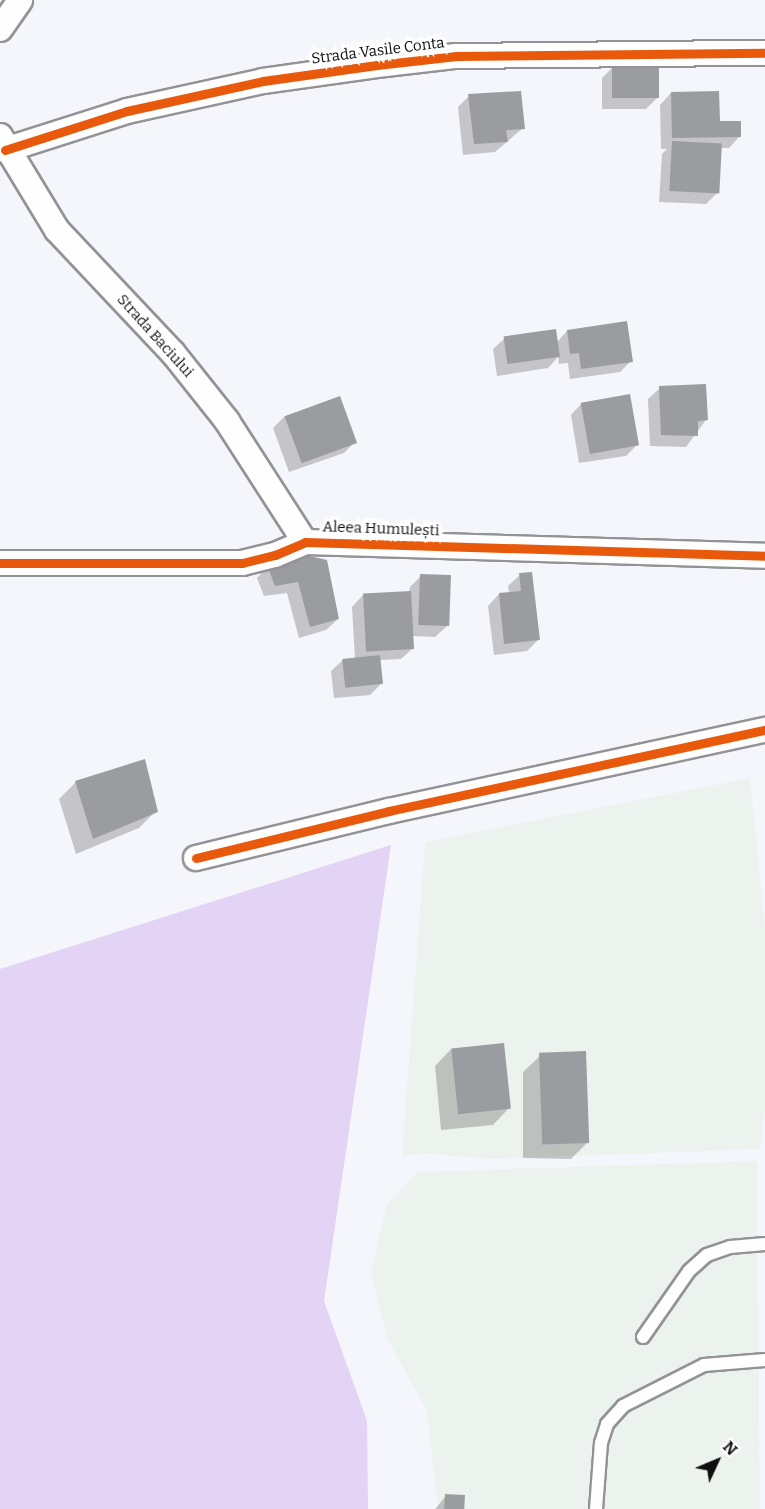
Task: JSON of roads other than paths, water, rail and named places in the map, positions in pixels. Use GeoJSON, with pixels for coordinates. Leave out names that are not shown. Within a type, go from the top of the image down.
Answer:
{"type":"FeatureCollection","features":[{"type":"Feature","properties":{"kind":"street"},"geometry":{"type":"LineString","coordinates":[[0,28],[20,0]]}},
{"type":"Feature","properties":{"kind":"street","name":"Strada Vasile Conta"},"geometry":{"type":"LineString","coordinates":[[3,143],[127,111],[263,81],[377,65],[456,56],[765,53]]}},
{"type":"Feature","properties":{"kind":"street","name":"Strada Baciului"},"geometry":{"type":"LineString","coordinates":[[3,143],[57,230],[173,353],[226,421],[305,542]]}},
{"type":"Feature","properties":{"kind":"street","name":"Aleea Humulești"},"geometry":{"type":"LineString","coordinates":[[0,563],[113,566],[242,563],[275,555],[305,542],[765,556]]}},
{"type":"Feature","properties":{"kind":"street"},"geometry":{"type":"LineString","coordinates":[[196,858],[389,811],[765,730]]}},
{"type":"Feature","properties":{"kind":"lane"},"geometry":{"type":"LineString","coordinates":[[642,1337],[689,1271],[707,1256],[730,1247],[765,1244]]}},
{"type":"Feature","properties":{"kind":"lane"},"geometry":{"type":"LineString","coordinates":[[596,1509],[601,1443],[608,1424],[623,1406],[704,1365],[765,1360]]}}]}
